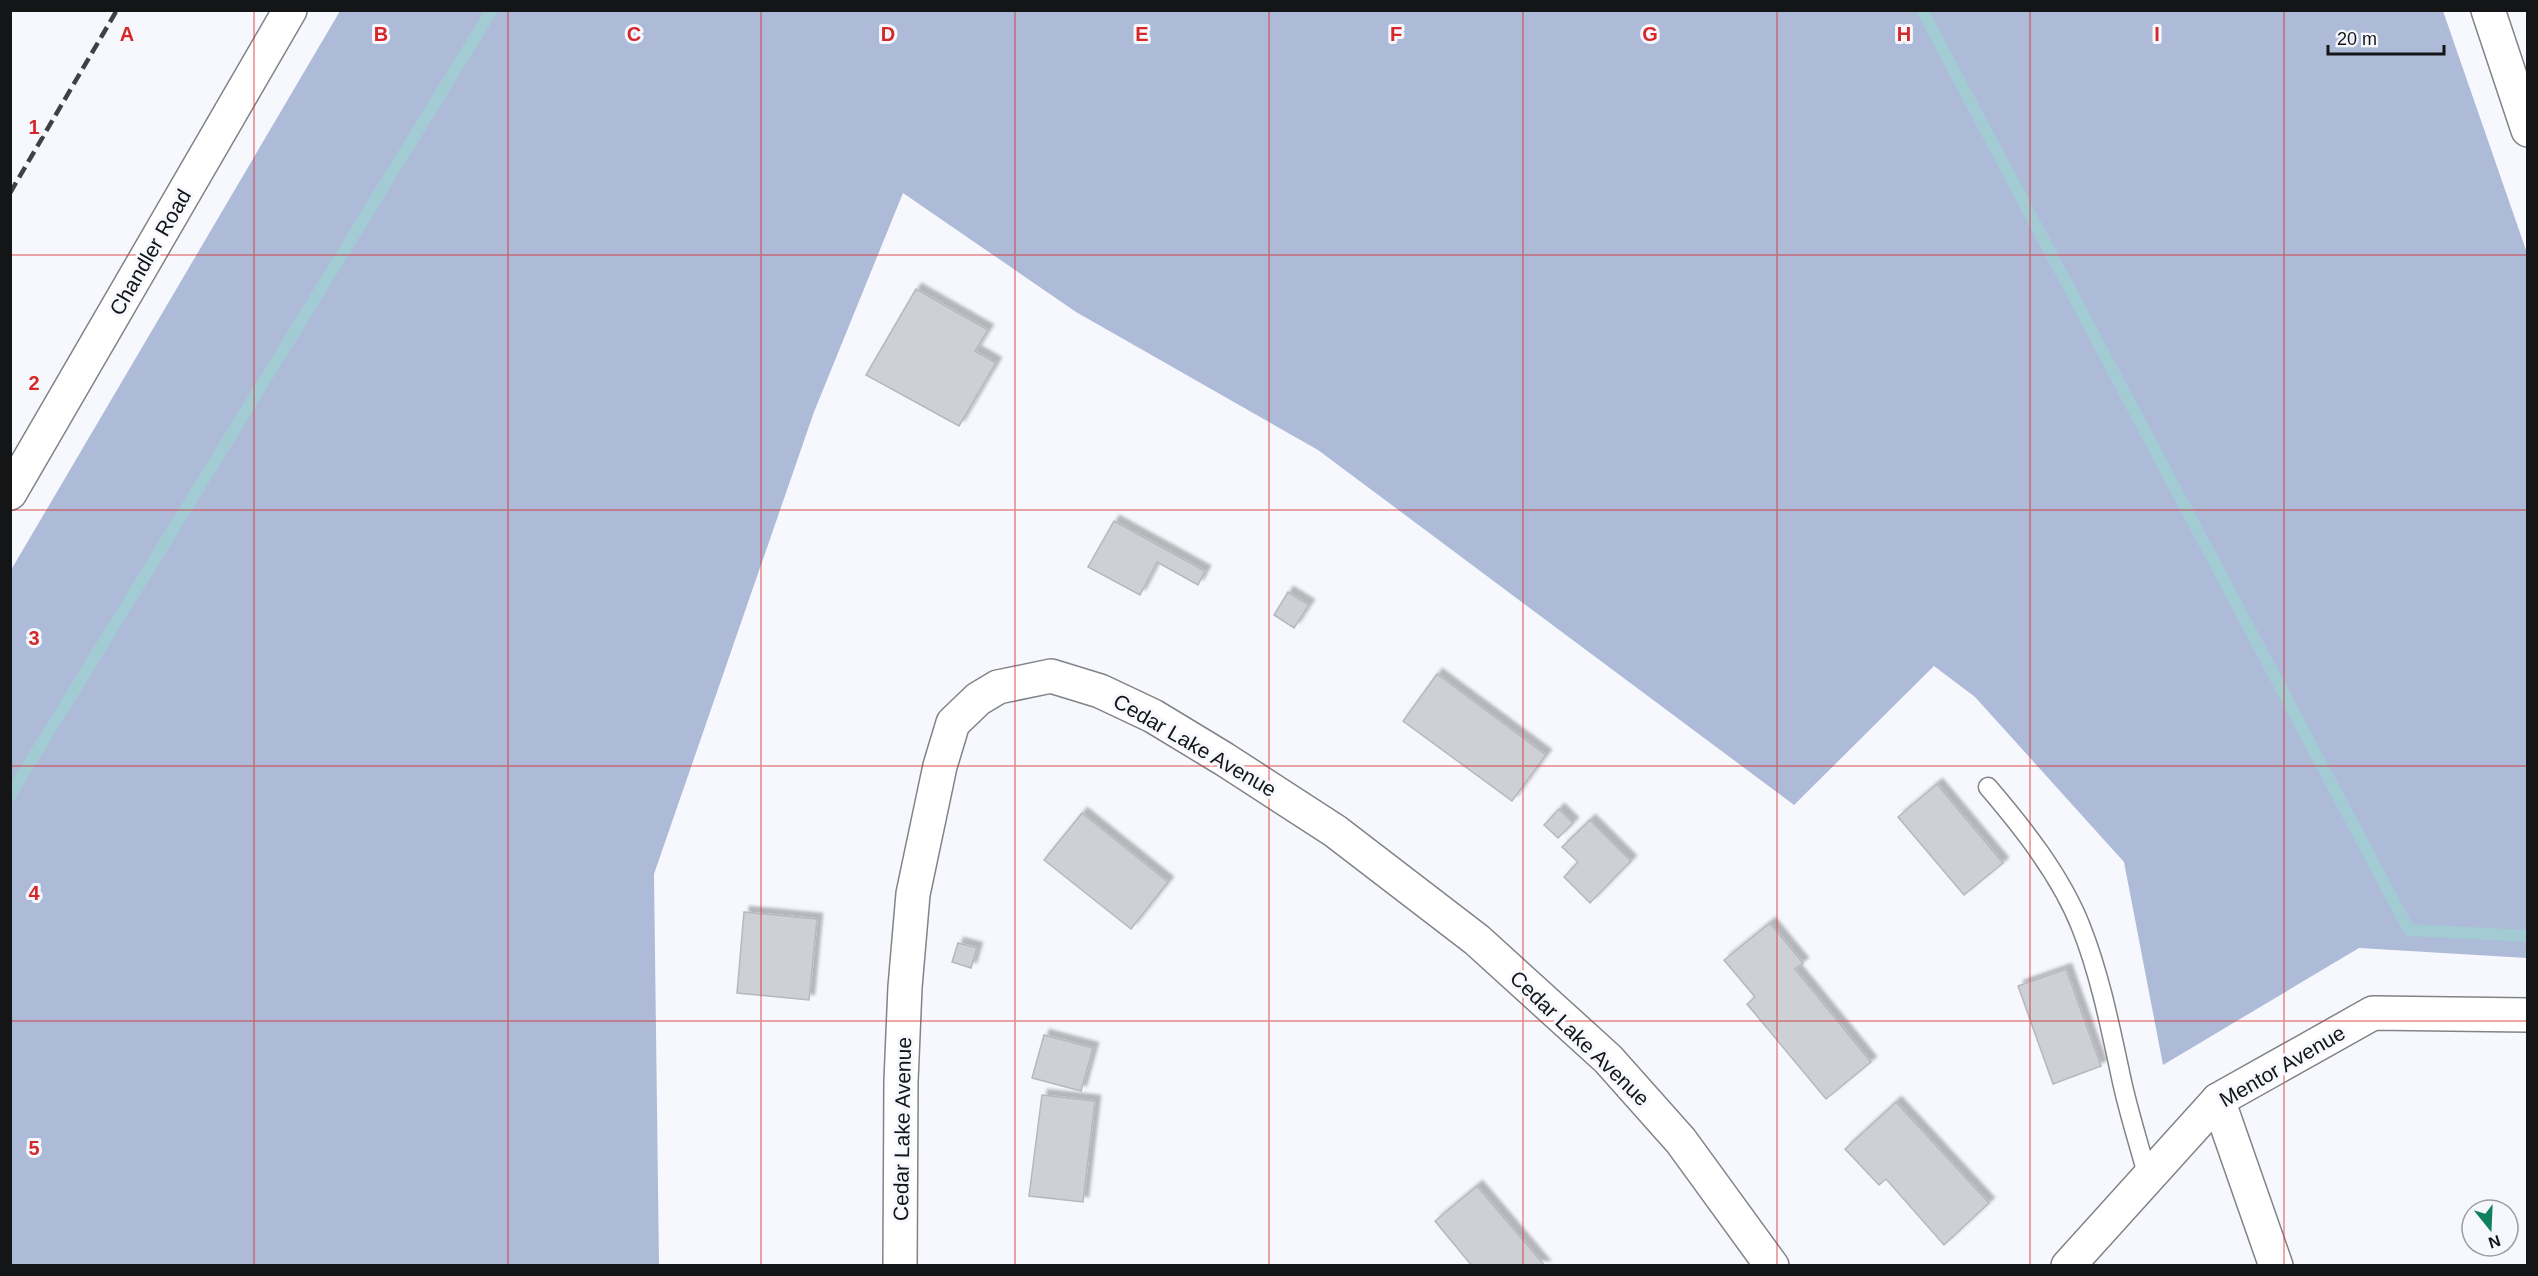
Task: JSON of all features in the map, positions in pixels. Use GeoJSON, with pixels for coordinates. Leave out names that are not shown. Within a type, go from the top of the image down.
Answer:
{"type":"FeatureCollection","features":[{"type":"Feature","properties":{"kind":"street","name":"Chandler Road"},"geometry":{"type":"LineString","coordinates":[[10,493],[290,10]]}},
{"type":"Feature","properties":{"kind":"street"},"geometry":{"type":"LineString","coordinates":[[2488,10],[2528,130]]}},
{"type":"Feature","properties":{"kind":"street","name":"Cedar Lake Avenue"},"geometry":{"type":"LineString","coordinates":[[900,1266],[901,1081],[905,987],[914,894],[940,766],[953,723],[978,699],[998,687],[1051,676],[1100,691],[1153,716],[1224,759],[1335,831],[1477,940],[1608,1059],[1682,1142],[1772,1266]]}},
{"type":"Feature","properties":{"kind":"street","name":"Mentor Avenue"},"geometry":{"type":"LineString","coordinates":[[2068,1266],[2218,1100],[2373,1013],[2528,1015]]}},
{"type":"Feature","properties":{"kind":"street"},"geometry":{"type":"LineString","coordinates":[[2218,1100],[2276,1266]]}},
{"type":"Feature","properties":{"kind":"lane"},"geometry":{"type":"LineString","coordinates":[[1988,787],[2014,818],[2049,867],[2080,925],[2105,998],[2121,1079],[2148,1178]]}},
{"type":"Feature","properties":{"kind":"shaded area"},"geometry":{"type":"Polygon","coordinates":[[[340,11],[2443,11],[2527,253],[2527,958],[2359,948],[2163,1065],[2124,862],[1975,697],[1934,666],[1794,805],[1318,450],[1076,312],[903,193],[814,412],[654,874],[659,1265],[11,1265],[11,570],[340,11]]]}},
{"type":"Feature","properties":{"kind":"building"},"geometry":{"type":"Polygon","coordinates":[[[916,289],[988,330],[975,351],[996,363],[959,426],[866,375],[916,289]]]}},
{"type":"Feature","properties":{"kind":"building"},"geometry":{"type":"Polygon","coordinates":[[[1114,521],[1205,571],[1198,585],[1157,562],[1140,595],[1088,567],[1114,521]]]}},
{"type":"Feature","properties":{"kind":"building"},"geometry":{"type":"Polygon","coordinates":[[[1288,592],[1309,605],[1294,628],[1274,615],[1288,592]]]}},
{"type":"Feature","properties":{"kind":"building"},"geometry":{"type":"Polygon","coordinates":[[[1437,674],[1546,755],[1512,801],[1403,721],[1437,674]]]}},
{"type":"Feature","properties":{"kind":"building"},"geometry":{"type":"Polygon","coordinates":[[[1937,784],[2003,863],[1964,895],[1898,817],[1937,784]]]}},
{"type":"Feature","properties":{"kind":"building"},"geometry":{"type":"Polygon","coordinates":[[[1559,809],[1573,823],[1558,838],[1544,825],[1559,809]]]}},
{"type":"Feature","properties":{"kind":"building"},"geometry":{"type":"Polygon","coordinates":[[[1082,813],[1168,882],[1131,929],[1044,860],[1082,813]]]}},
{"type":"Feature","properties":{"kind":"building"},"geometry":{"type":"Polygon","coordinates":[[[1590,820],[1631,861],[1590,903],[1564,877],[1578,862],[1562,847],[1590,820]]]}},
{"type":"Feature","properties":{"kind":"building"},"geometry":{"type":"Polygon","coordinates":[[[744,912],[817,919],[809,1000],[737,993],[744,912]]]}},
{"type":"Feature","properties":{"kind":"building"},"geometry":{"type":"Polygon","coordinates":[[[1770,923],[1803,963],[1795,969],[1871,1062],[1826,1099],[1747,1004],[1755,997],[1724,960],[1770,923]]]}},
{"type":"Feature","properties":{"kind":"building"},"geometry":{"type":"Polygon","coordinates":[[[958,943],[977,948],[971,968],[952,962],[958,943]]]}},
{"type":"Feature","properties":{"kind":"building"},"geometry":{"type":"Polygon","coordinates":[[[2066,969],[2101,1066],[2053,1084],[2018,986],[2066,969]]]}},
{"type":"Feature","properties":{"kind":"building"},"geometry":{"type":"Polygon","coordinates":[[[1044,1035],[1093,1048],[1081,1091],[1032,1078],[1044,1035]]]}},
{"type":"Feature","properties":{"kind":"building"},"geometry":{"type":"Polygon","coordinates":[[[1042,1095],[1095,1101],[1083,1202],[1029,1196],[1042,1095]]]}},
{"type":"Feature","properties":{"kind":"building"},"geometry":{"type":"Polygon","coordinates":[[[1896,1102],[1989,1203],[1944,1245],[1886,1179],[1879,1185],[1845,1149],[1896,1102]]]}},
{"type":"Feature","properties":{"kind":"building"},"geometry":{"type":"Polygon","coordinates":[[[1477,1186],[1545,1266],[1472,1266],[1435,1221],[1477,1186]]]}},
{"type":"Feature","properties":{"kind":"waterway"},"geometry":{"type":"LineString","coordinates":[[10,795],[492,10]]}},
{"type":"Feature","properties":{"kind":"waterway"},"geometry":{"type":"LineString","coordinates":[[1922,10],[2409,930],[2528,936]]}},
{"type":"Feature","properties":{"kind":"railway"},"geometry":{"type":"LineString","coordinates":[[10,193],[117,10]]}}]}
